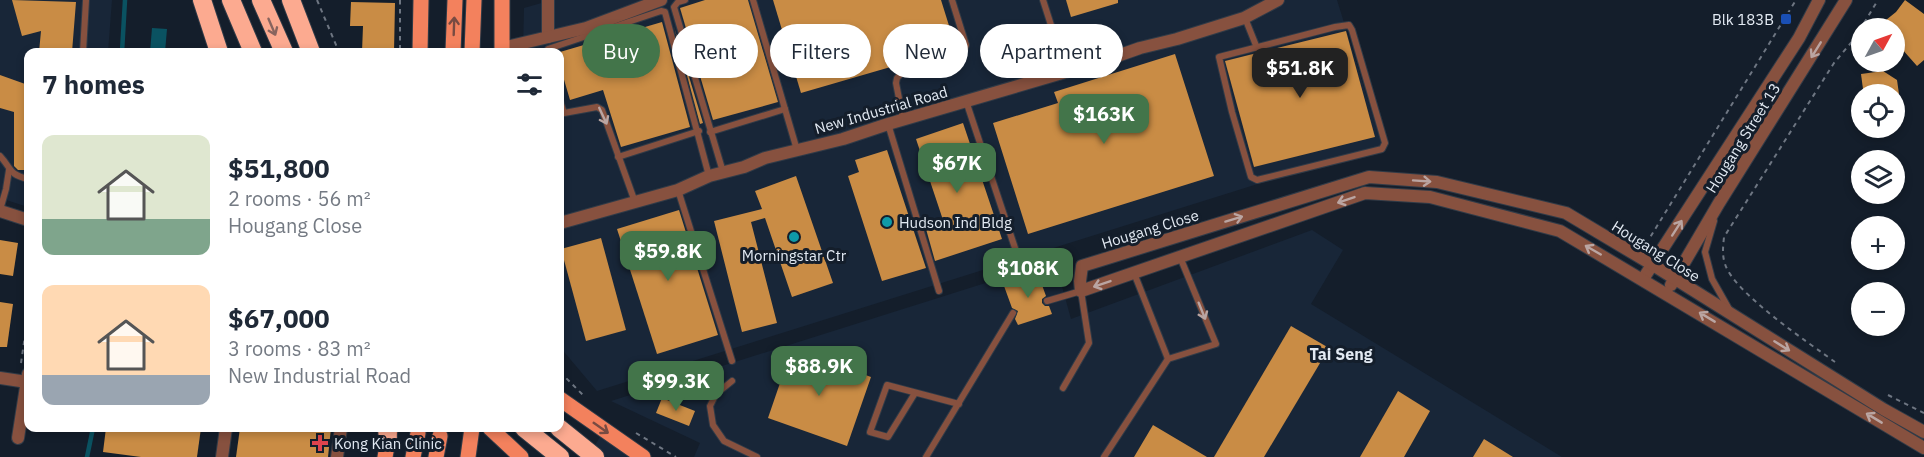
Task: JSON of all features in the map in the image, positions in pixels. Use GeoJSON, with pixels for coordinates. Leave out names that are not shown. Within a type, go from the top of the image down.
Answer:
{"type":"FeatureCollection","features":[{"type":"Feature","properties":{"kind":"highway"},"geometry":{"type":"LineString","coordinates":[[202,0],[218,48]]}},
{"type":"Feature","properties":{"kind":"highway"},"geometry":{"type":"LineString","coordinates":[[231,0],[251,48]]}},
{"type":"Feature","properties":{"kind":"highway"},"geometry":{"type":"LineString","coordinates":[[261,0],[282,48]]}},
{"type":"Feature","properties":{"kind":"highway"},"geometry":{"type":"LineString","coordinates":[[291,0],[309,48]]}},
{"type":"Feature","properties":{"kind":"highway"},"geometry":{"type":"LineString","coordinates":[[529,432],[560,457]]}},
{"type":"Feature","properties":{"kind":"highway"},"geometry":{"type":"LineString","coordinates":[[564,432],[595,457]]}},
{"type":"Feature","properties":{"kind":"main road"},"geometry":{"type":"LineString","coordinates":[[420,48],[421,0]]}},
{"type":"Feature","properties":{"kind":"main road"},"geometry":{"type":"LineString","coordinates":[[453,48],[455,0]]}},
{"type":"Feature","properties":{"kind":"main road"},"geometry":{"type":"LineString","coordinates":[[472,48],[474,0]]}},
{"type":"Feature","properties":{"kind":"main road"},"geometry":{"type":"LineString","coordinates":[[502,0],[502,48]]}},
{"type":"Feature","properties":{"kind":"main road"},"geometry":{"type":"LineString","coordinates":[[564,402],[643,457]]}},
{"type":"Feature","properties":{"kind":"main road"},"geometry":{"type":"LineString","coordinates":[[468,457],[471,432]]}},
{"type":"Feature","properties":{"kind":"main road"},"geometry":{"type":"LineString","coordinates":[[494,432],[521,457]]}},
{"type":"Feature","properties":{"kind":"main road"},"geometry":{"type":"LineString","coordinates":[[413,457],[418,433]]}},
{"type":"Feature","properties":{"kind":"main road"},"geometry":{"type":"LineString","coordinates":[[436,457],[440,436]]}},
{"type":"Feature","properties":{"kind":"street"},"geometry":{"type":"LineString","coordinates":[[548,0],[548,37]]}},
{"type":"Feature","properties":{"kind":"street"},"geometry":{"type":"LineString","coordinates":[[509,48],[586,28],[661,0]]}},
{"type":"Feature","properties":{"kind":"street","name":"New Industrial Road"},"geometry":{"type":"LineString","coordinates":[[1123,55],[1245,18],[1278,0]]}},
{"type":"Feature","properties":{"kind":"street","name":"Hougang Street 13"},"geometry":{"type":"LineString","coordinates":[[1643,279],[1799,38],[1820,0]]}},
{"type":"Feature","properties":{"kind":"street","name":"Hougang Street 13"},"geometry":{"type":"LineString","coordinates":[[1666,293],[1719,203],[1846,0]]}},
{"type":"Feature","properties":{"kind":"street","name":"New Industrial Road"},"geometry":{"type":"LineString","coordinates":[[564,222],[678,190],[723,172],[843,139],[903,119],[1045,78]]}},
{"type":"Feature","properties":{"kind":"street","name":"Hougang Close"},"geometry":{"type":"LineString","coordinates":[[1924,432],[1566,213],[1437,182],[1369,177],[1082,266],[1081,291],[1365,193],[1430,197],[1560,231],[1924,448]]}},
{"type":"Feature","properties":{"kind":"street"},"geometry":{"type":"LineString","coordinates":[[0,210],[24,219]]}},
{"type":"Feature","properties":{"kind":"street"},"geometry":{"type":"LineString","coordinates":[[0,378],[24,375]]}},
{"type":"Feature","properties":{"kind":"street"},"geometry":{"type":"LineString","coordinates":[[18,438],[24,384]]}},
{"type":"Feature","properties":{"kind":"street"},"geometry":{"type":"LineString","coordinates":[[222,457],[225,432]]}},
{"type":"Feature","properties":{"kind":"street"},"geometry":{"type":"LineString","coordinates":[[337,457],[340,432]]}},
{"type":"Feature","properties":{"kind":"lane"},"geometry":{"type":"LineString","coordinates":[[83,48],[86,0]]}},
{"type":"Feature","properties":{"kind":"lane"},"geometry":{"type":"LineString","coordinates":[[685,0],[678,2],[674,7],[723,172]]}},
{"type":"Feature","properties":{"kind":"lane"},"geometry":{"type":"LineString","coordinates":[[753,0],[797,150]]}},
{"type":"Feature","properties":{"kind":"lane"},"geometry":{"type":"LineString","coordinates":[[903,119],[897,78],[964,51],[966,45],[952,0]]}},
{"type":"Feature","properties":{"kind":"lane"},"geometry":{"type":"LineString","coordinates":[[1043,0],[1051,24]]}},
{"type":"Feature","properties":{"kind":"lane"},"geometry":{"type":"LineString","coordinates":[[551,48],[661,11],[665,12],[710,176]]}},
{"type":"Feature","properties":{"kind":"lane"},"geometry":{"type":"LineString","coordinates":[[1245,18],[1257,48]]}},
{"type":"Feature","properties":{"kind":"lane"},"geometry":{"type":"LineString","coordinates":[[1349,26],[1385,143],[1382,149],[1257,180],[1251,177],[1219,57],[1257,48],[1335,27],[1349,26]]}},
{"type":"Feature","properties":{"kind":"lane"},"geometry":{"type":"LineString","coordinates":[[966,101],[1022,269]]}},
{"type":"Feature","properties":{"kind":"lane"},"geometry":{"type":"LineString","coordinates":[[564,113],[600,107],[635,202]]}},
{"type":"Feature","properties":{"kind":"lane"},"geometry":{"type":"LineString","coordinates":[[710,132],[785,109]]}},
{"type":"Feature","properties":{"kind":"lane"},"geometry":{"type":"LineString","coordinates":[[888,124],[939,291]]}},
{"type":"Feature","properties":{"kind":"lane"},"geometry":{"type":"LineString","coordinates":[[618,157],[699,131]]}},
{"type":"Feature","properties":{"kind":"lane"},"geometry":{"type":"LineString","coordinates":[[0,156],[9,170],[24,178]]}},
{"type":"Feature","properties":{"kind":"lane"},"geometry":{"type":"LineString","coordinates":[[0,210],[9,170]]}},
{"type":"Feature","properties":{"kind":"lane"},"geometry":{"type":"LineString","coordinates":[[678,190],[732,361]]}},
{"type":"Feature","properties":{"kind":"lane"},"geometry":{"type":"LineString","coordinates":[[1719,203],[1705,252],[1712,279],[1732,315]]}},
{"type":"Feature","properties":{"kind":"lane"},"geometry":{"type":"LineString","coordinates":[[1104,457],[1168,359],[1216,344],[1180,257]]}},
{"type":"Feature","properties":{"kind":"lane"},"geometry":{"type":"LineString","coordinates":[[1134,273],[1168,359]]}},
{"type":"Feature","properties":{"kind":"lane"},"geometry":{"type":"LineString","coordinates":[[1047,301],[1081,291],[1089,343],[1062,388]]}},
{"type":"Feature","properties":{"kind":"lane"},"geometry":{"type":"LineString","coordinates":[[926,457],[1013,313]]}},
{"type":"Feature","properties":{"kind":"lane"},"geometry":{"type":"LineString","coordinates":[[732,381],[716,394],[710,406],[713,425],[724,441],[757,457]]}},
{"type":"Feature","properties":{"kind":"lane"},"geometry":{"type":"LineString","coordinates":[[915,393],[888,438],[870,432],[886,385],[959,404]]}},
{"type":"Feature","properties":{"kind":"path"},"geometry":{"type":"LineString","coordinates":[[317,0],[337,48]]}},
{"type":"Feature","properties":{"kind":"path"},"geometry":{"type":"LineString","coordinates":[[400,0],[400,48]]}},
{"type":"Feature","properties":{"kind":"path"},"geometry":{"type":"LineString","coordinates":[[1645,244],[1796,0]]}},
{"type":"Feature","properties":{"kind":"path"},"geometry":{"type":"LineString","coordinates":[[1843,368],[1742,291],[1725,267],[1722,250],[1724,237],[1834,63],[1855,38],[1878,0]]}},
{"type":"Feature","properties":{"kind":"path"},"geometry":{"type":"LineString","coordinates":[[564,376],[592,404]]}},
{"type":"Feature","properties":{"kind":"path"},"geometry":{"type":"LineString","coordinates":[[1887,395],[1924,413]]}},
{"type":"Feature","properties":{"kind":"path"},"geometry":{"type":"LineString","coordinates":[[629,429],[675,457]]}},
{"type":"Feature","properties":{"kind":"shaded area"},"geometry":{"type":"Polygon","coordinates":[[[0,0],[112,0],[108,48],[24,48],[24,206],[0,198],[0,0]]]}},
{"type":"Feature","properties":{"kind":"shaded area"},"geometry":{"type":"Polygon","coordinates":[[[552,0],[1337,0],[1382,145],[597,391],[564,352],[564,48],[523,48],[524,8],[552,0]]]}},
{"type":"Feature","properties":{"kind":"shaded area"},"geometry":{"type":"Polygon","coordinates":[[[152,28],[167,29],[165,48],[150,48],[152,28]]]}},
{"type":"Feature","properties":{"kind":"shaded area"},"geometry":{"type":"Polygon","coordinates":[[[1312,230],[1343,250],[1311,304],[1562,457],[694,457],[700,443],[611,401],[1055,261],[1071,319],[1312,230]]]}},
{"type":"Feature","properties":{"kind":"shaded area"},"geometry":{"type":"Polygon","coordinates":[[[603,432],[651,457],[588,457],[603,432]]]}},
{"type":"Feature","properties":{"kind":"building"},"geometry":{"type":"Polygon","coordinates":[[[12,0],[76,2],[72,48],[39,48],[41,31],[22,36],[12,0]]]}},
{"type":"Feature","properties":{"kind":"building"},"geometry":{"type":"Polygon","coordinates":[[[705,0],[748,0],[755,24],[685,24],[680,8],[705,0]]]}},
{"type":"Feature","properties":{"kind":"building"},"geometry":{"type":"Polygon","coordinates":[[[773,0],[941,0],[948,24],[883,24],[883,69],[871,73],[871,24],[780,24],[773,0]]]}},
{"type":"Feature","properties":{"kind":"building"},"geometry":{"type":"Polygon","coordinates":[[[1066,0],[1118,0],[1118,3],[1071,17],[1066,0]]]}},
{"type":"Feature","properties":{"kind":"building"},"geometry":{"type":"Polygon","coordinates":[[[1905,0],[1924,14],[1924,60],[1917,66],[1905,52],[1905,18],[1888,18],[1905,0]]]}},
{"type":"Feature","properties":{"kind":"building"},"geometry":{"type":"Polygon","coordinates":[[[351,2],[395,3],[394,48],[362,48],[363,26],[350,26],[351,2]]]}},
{"type":"Feature","properties":{"kind":"building"},"geometry":{"type":"Polygon","coordinates":[[[662,22],[672,60],[672,78],[677,78],[690,127],[621,147],[603,90],[570,100],[564,80],[564,51],[582,46],[582,78],[660,78],[660,24],[655,24],[662,22]]]}},
{"type":"Feature","properties":{"kind":"building"},"geometry":{"type":"Polygon","coordinates":[[[1346,31],[1375,137],[1254,167],[1225,61],[1346,31]]]}},
{"type":"Feature","properties":{"kind":"building"},"geometry":{"type":"Polygon","coordinates":[[[758,34],[778,102],[713,120],[701,78],[758,78],[758,34]]]}},
{"type":"Feature","properties":{"kind":"building"},"geometry":{"type":"Polygon","coordinates":[[[1175,54],[1214,176],[1028,234],[993,123],[1058,103],[1054,92],[1099,78],[1123,78],[1123,70],[1175,54]]]}},
{"type":"Feature","properties":{"kind":"building"},"geometry":{"type":"Polygon","coordinates":[[[1885,72],[1897,80],[1898,84],[1862,84],[1861,74],[1885,72]]]}},
{"type":"Feature","properties":{"kind":"building"},"geometry":{"type":"Polygon","coordinates":[[[0,75],[24,84],[24,170],[18,170],[14,166],[14,112],[0,108],[0,75]]]}},
{"type":"Feature","properties":{"kind":"building"},"geometry":{"type":"Polygon","coordinates":[[[688,78],[703,123],[700,124],[688,78]]]}},
{"type":"Feature","properties":{"kind":"building"},"geometry":{"type":"Polygon","coordinates":[[[796,78],[853,78],[801,93],[796,78]]]}},
{"type":"Feature","properties":{"kind":"building"},"geometry":{"type":"Polygon","coordinates":[[[963,123],[1002,239],[935,261],[926,229],[944,223],[916,139],[963,123]]]}},
{"type":"Feature","properties":{"kind":"building","name":"Hudson Ind Bldg"},"geometry":{"type":"Polygon","coordinates":[[[887,150],[926,268],[882,281],[848,176],[859,172],[855,160],[887,150]]]}},
{"type":"Feature","properties":{"kind":"building"},"geometry":{"type":"Polygon","coordinates":[[[796,176],[833,283],[792,297],[765,218],[751,222],[777,323],[742,332],[714,221],[762,209],[755,191],[796,176]]]}},
{"type":"Feature","properties":{"kind":"building"},"geometry":{"type":"Polygon","coordinates":[[[679,210],[718,335],[657,354],[617,229],[679,210]]]}},
{"type":"Feature","properties":{"kind":"building"},"geometry":{"type":"Polygon","coordinates":[[[601,238],[626,330],[586,341],[564,260],[564,248],[601,238]]]}},
{"type":"Feature","properties":{"kind":"building"},"geometry":{"type":"Polygon","coordinates":[[[0,240],[18,243],[13,276],[0,274],[0,240]]]}},
{"type":"Feature","properties":{"kind":"building"},"geometry":{"type":"Polygon","coordinates":[[[1038,274],[1046,296],[1042,299],[1042,303],[1049,306],[1052,314],[1018,325],[1015,319],[1018,311],[1012,308],[1004,286],[1038,274]]]}},
{"type":"Feature","properties":{"kind":"building"},"geometry":{"type":"Polygon","coordinates":[[[0,302],[13,304],[7,347],[0,347],[0,302]]]}},
{"type":"Feature","properties":{"kind":"building"},"geometry":{"type":"Polygon","coordinates":[[[1291,326],[1329,348],[1264,457],[1214,457],[1291,326]]]}},
{"type":"Feature","properties":{"kind":"building"},"geometry":{"type":"Polygon","coordinates":[[[792,348],[871,377],[847,446],[768,418],[792,348]]]}},
{"type":"Feature","properties":{"kind":"building"},"geometry":{"type":"Polygon","coordinates":[[[1398,391],[1430,411],[1404,457],[1360,457],[1398,391]]]}},
{"type":"Feature","properties":{"kind":"building"},"geometry":{"type":"Polygon","coordinates":[[[662,398],[695,411],[689,426],[656,413],[662,398]]]}},
{"type":"Feature","properties":{"kind":"building"},"geometry":{"type":"Polygon","coordinates":[[[1153,425],[1207,457],[1134,457],[1153,425]]]}},
{"type":"Feature","properties":{"kind":"building"},"geometry":{"type":"Polygon","coordinates":[[[106,432],[200,432],[197,457],[141,457],[103,452],[106,432]]]}},
{"type":"Feature","properties":{"kind":"building"},"geometry":{"type":"Polygon","coordinates":[[[239,432],[331,432],[328,457],[236,457],[239,432]]]}},
{"type":"Feature","properties":{"kind":"building"},"geometry":{"type":"Polygon","coordinates":[[[1484,439],[1513,457],[1473,457],[1484,439]]]}},
{"type":"Feature","properties":{"kind":"waterway"},"geometry":{"type":"LineString","coordinates":[[122,48],[125,0]]}},
{"type":"Feature","properties":{"kind":"waterway"},"geometry":{"type":"LineString","coordinates":[[87,457],[92,432]]}},
{"type":"Feature","properties":{"kind":"place","name":"Blk 183B"},"geometry":{"type":"Point","coordinates":[1786,19]}},
{"type":"Feature","properties":{"kind":"place","name":"Hudson Ind Bldg"},"geometry":{"type":"Point","coordinates":[887,222]}},
{"type":"Feature","properties":{"kind":"place","name":"Morningstar Ctr"},"geometry":{"type":"Point","coordinates":[794,237]}},
{"type":"Feature","properties":{"kind":"place","name":"Kong Kian Clinic"},"geometry":{"type":"Point","coordinates":[320,443]}},
{"type":"Feature","properties":{"kind":"district","name":"Tai Seng"},"geometry":{"type":"Point","coordinates":[1341,354]}}]}
